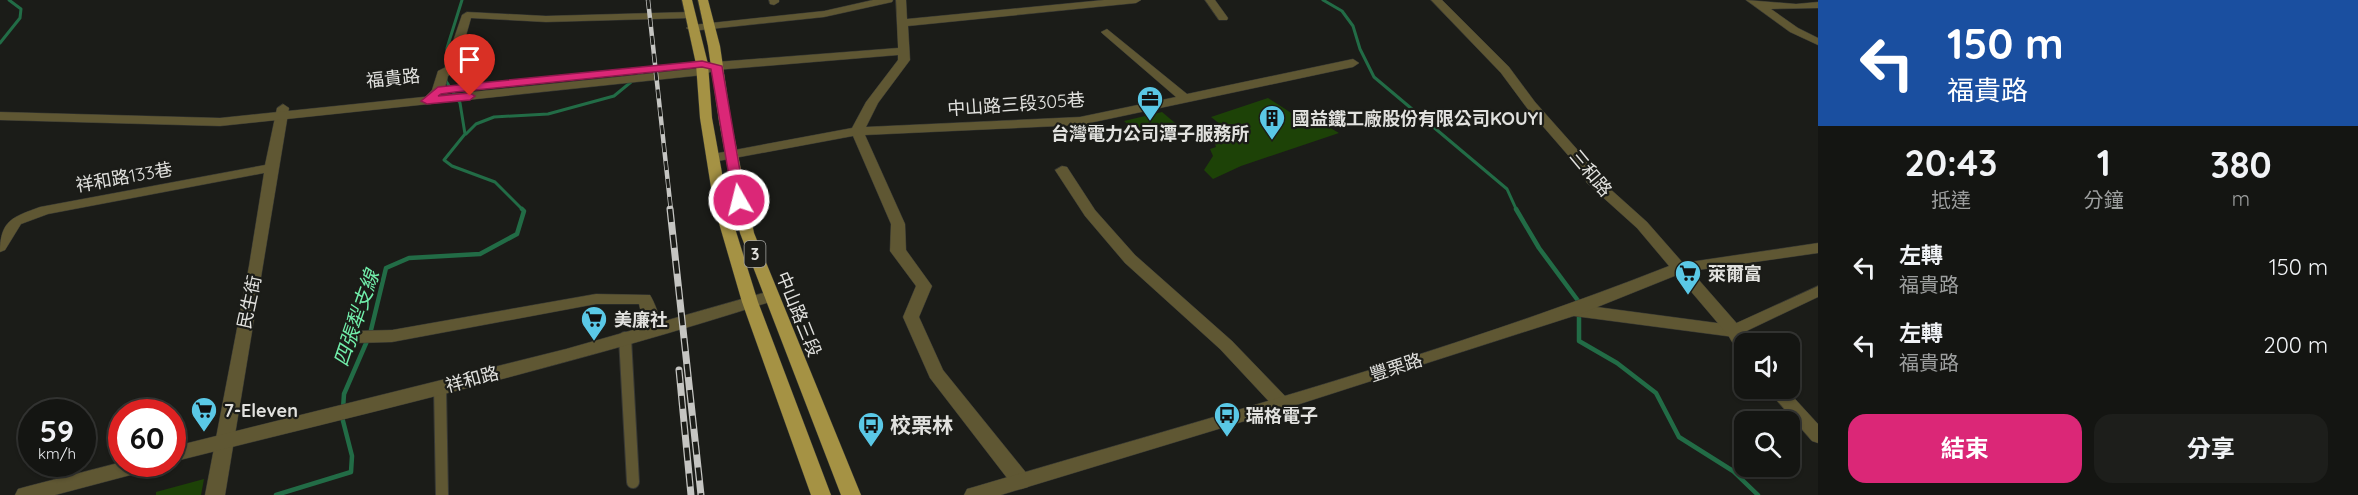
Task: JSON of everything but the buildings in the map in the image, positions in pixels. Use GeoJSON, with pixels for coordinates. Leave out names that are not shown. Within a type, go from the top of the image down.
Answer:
{"type":"FeatureCollection","features":[{"type":"Feature","properties":{"kind":"main road","name":"中山路三段"},"geometry":{"type":"LineString","coordinates":[[703,0],[710,26],[706,118],[722,206],[750,302],[821,495]]}},
{"type":"Feature","properties":{"kind":"main road","name":"中山路三段"},"geometry":{"type":"LineString","coordinates":[[690,15],[733,155],[739,200],[747,233],[770,296],[851,495]]}},
{"type":"Feature","properties":{"kind":"street"},"geometry":{"type":"LineString","coordinates":[[427,101],[438,91],[447,70],[456,66],[455,53],[467,15],[546,19],[690,15],[710,26],[824,14],[888,0]]}},
{"type":"Feature","properties":{"kind":"street"},"geometry":{"type":"LineString","coordinates":[[901,0],[904,60],[873,102],[857,131],[898,224],[898,251],[924,286],[911,317],[936,373],[1021,481]]}},
{"type":"Feature","properties":{"kind":"street"},"geometry":{"type":"LineString","coordinates":[[902,23],[1051,4],[1136,0]]}},
{"type":"Feature","properties":{"kind":"street"},"geometry":{"type":"LineString","coordinates":[[1210,0],[1223,18]]}},
{"type":"Feature","properties":{"kind":"street","name":"三和路"},"geometry":{"type":"LineString","coordinates":[[1436,0],[1505,70],[1531,105],[1586,168],[1593,180],[1642,225],[1734,331]]}},
{"type":"Feature","properties":{"kind":"street"},"geometry":{"type":"LineString","coordinates":[[1754,2],[1796,7],[1818,5]]}},
{"type":"Feature","properties":{"kind":"street"},"geometry":{"type":"LineString","coordinates":[[1754,2],[1794,30],[1818,42]]}},
{"type":"Feature","properties":{"kind":"street"},"geometry":{"type":"LineString","coordinates":[[1107,32],[1183,97]]}},
{"type":"Feature","properties":{"kind":"street"},"geometry":{"type":"LineString","coordinates":[[707,67],[903,51]]}},
{"type":"Feature","properties":{"kind":"street","name":"中山路三段305巷"},"geometry":{"type":"LineString","coordinates":[[713,158],[857,131],[1080,121],[1183,97],[1353,63]]}},
{"type":"Feature","properties":{"kind":"street","name":"福貴路"},"geometry":{"type":"LineString","coordinates":[[0,108],[222,113],[282,112],[427,101],[627,80],[707,67]]}},
{"type":"Feature","properties":{"kind":"street","name":"福貴路"},"geometry":{"type":"LineString","coordinates":[[0,116],[220,122],[459,88],[707,67]]}},
{"type":"Feature","properties":{"kind":"street","name":"民生街"},"geometry":{"type":"LineString","coordinates":[[215,495],[222,442],[259,251],[270,168],[282,112]]}},
{"type":"Feature","properties":{"kind":"street","name":"祥和路133巷"},"geometry":{"type":"LineString","coordinates":[[0,247],[16,221],[45,210],[270,168]]}},
{"type":"Feature","properties":{"kind":"street"},"geometry":{"type":"LineString","coordinates":[[1062,170],[1090,213],[1130,259],[1226,345],[1281,404]]}},
{"type":"Feature","properties":{"kind":"street","name":"豐栗路"},"geometry":{"type":"LineString","coordinates":[[974,495],[1281,404],[1575,310],[1680,268],[1818,249]]}},
{"type":"Feature","properties":{"kind":"street"},"geometry":{"type":"LineString","coordinates":[[1575,310],[1734,331],[1818,291]]}},
{"type":"Feature","properties":{"kind":"street","name":"祥和路"},"geometry":{"type":"LineString","coordinates":[[186,451],[440,388],[770,296]]}},
{"type":"Feature","properties":{"kind":"street"},"geometry":{"type":"LineString","coordinates":[[363,338],[392,336],[596,299],[618,298],[644,299],[648,305],[652,330]]}},
{"type":"Feature","properties":{"kind":"street"},"geometry":{"type":"LineString","coordinates":[[625,338],[633,482]]}},
{"type":"Feature","properties":{"kind":"street"},"geometry":{"type":"LineString","coordinates":[[440,388],[442,495]]}},
{"type":"Feature","properties":{"kind":"street"},"geometry":{"type":"LineString","coordinates":[[1784,399],[1818,436]]}},
{"type":"Feature","properties":{"kind":"street"},"geometry":{"type":"LineString","coordinates":[[26,495],[108,473]]}},
{"type":"Feature","properties":{"kind":"waterway"},"geometry":{"type":"LineString","coordinates":[[0,43],[20,18],[21,9],[9,0]]}},
{"type":"Feature","properties":{"kind":"waterway","name":"四張犁支線"},"geometry":{"type":"LineString","coordinates":[[446,70],[447,48],[462,0]]}},
{"type":"Feature","properties":{"kind":"waterway"},"geometry":{"type":"LineString","coordinates":[[1323,0],[1342,11],[1353,26],[1360,49],[1374,77],[1507,189],[1516,210]]}},
{"type":"Feature","properties":{"kind":"waterway"},"geometry":{"type":"LineString","coordinates":[[466,134],[476,124],[494,117],[548,114],[614,96],[642,73]]}},
{"type":"Feature","properties":{"kind":"waterway","name":"四張犁支線"},"geometry":{"type":"LineString","coordinates":[[370,334],[386,268],[409,258],[480,254],[517,234],[524,211],[495,182],[452,166],[444,160],[465,134],[460,103],[446,81],[446,77]]}},
{"type":"Feature","properties":{"kind":"waterway"},"geometry":{"type":"LineString","coordinates":[[1516,210],[1539,248],[1579,302]]}},
{"type":"Feature","properties":{"kind":"waterway"},"geometry":{"type":"LineString","coordinates":[[1579,313],[1579,341],[1617,363],[1656,393],[1679,437],[1733,471],[1758,495]]}},
{"type":"Feature","properties":{"kind":"waterway","name":"四張犁支線"},"geometry":{"type":"LineString","coordinates":[[343,409],[344,394],[367,341]]}},
{"type":"Feature","properties":{"kind":"waterway","name":"四張犁支線"},"geometry":{"type":"LineString","coordinates":[[276,495],[351,472],[352,456],[342,417]]}},
{"type":"Feature","properties":{"kind":"railway"},"geometry":{"type":"LineString","coordinates":[[648,0],[671,211]]}},
{"type":"Feature","properties":{"kind":"railway"},"geometry":{"type":"LineString","coordinates":[[670,209],[701,495]]}},
{"type":"Feature","properties":{"kind":"railway"},"geometry":{"type":"LineString","coordinates":[[679,370],[691,495]]}},
{"type":"Feature","properties":{"kind":"place","name":"台灣電力公司潭子服務所"},"geometry":{"type":"Point","coordinates":[1150,122]}},
{"type":"Feature","properties":{"kind":"place","name":"國益鐵工廠股份有限公司KOUYI"},"geometry":{"type":"Point","coordinates":[1272,141]}},
{"type":"Feature","properties":{"kind":"place","name":"萊爾富"},"geometry":{"type":"Point","coordinates":[1688,296]}},
{"type":"Feature","properties":{"kind":"place","name":"美廉社"},"geometry":{"type":"Point","coordinates":[594,342]}},
{"type":"Feature","properties":{"kind":"place","name":"7-Eleven"},"geometry":{"type":"Point","coordinates":[204,433]}},
{"type":"Feature","properties":{"kind":"place","name":"瑞格電子"},"geometry":{"type":"Point","coordinates":[1227,438]}},
{"type":"Feature","properties":{"kind":"place","name":"校栗林"},"geometry":{"type":"Point","coordinates":[871,448]}},
{"type":"Feature","properties":{"kind":"route"},"geometry":{"type":"LineString","coordinates":[[470,96],[427,101],[438,91],[455,88],[702,64],[716,66],[739,200]]}}]}
